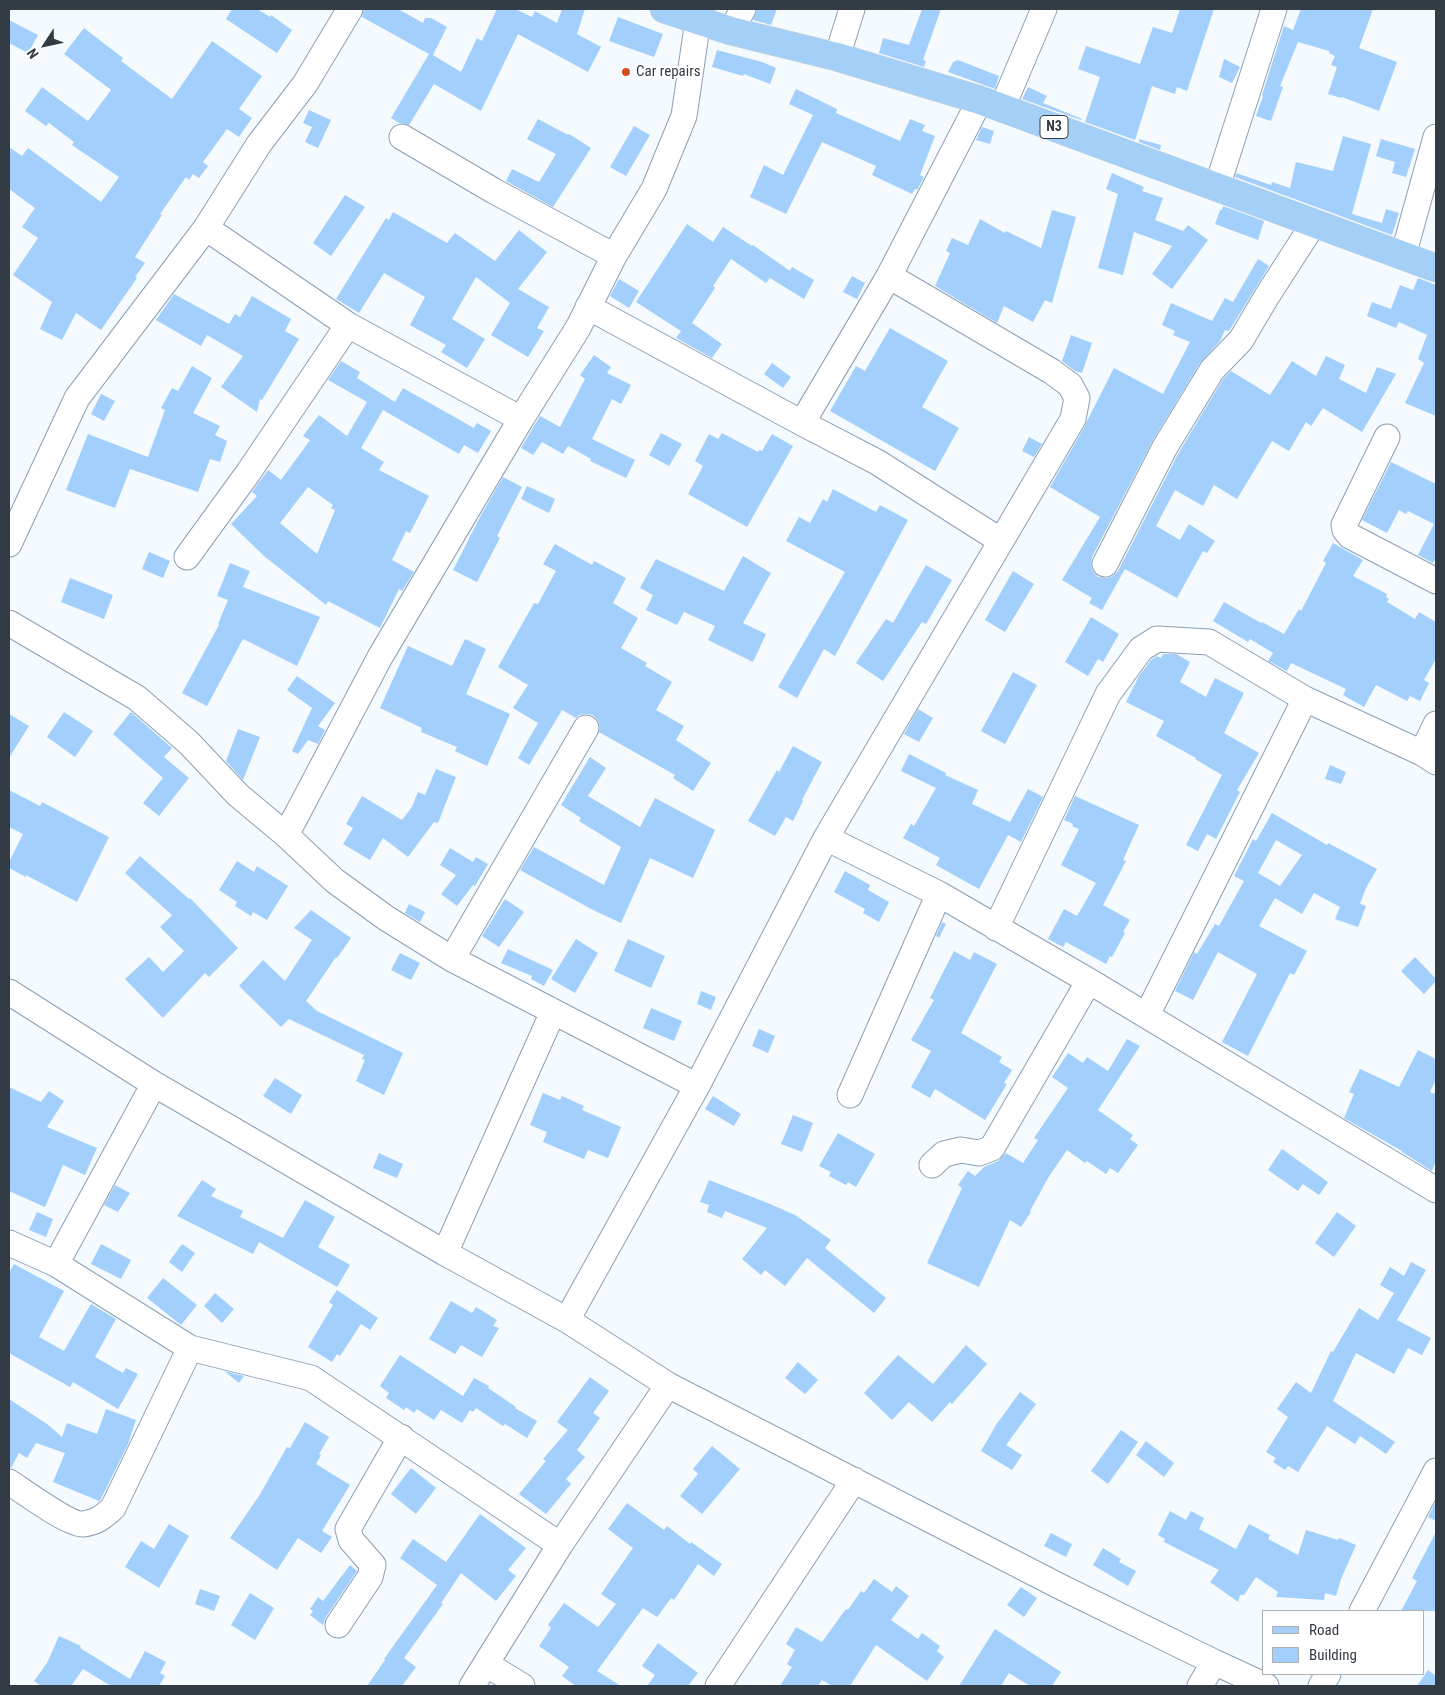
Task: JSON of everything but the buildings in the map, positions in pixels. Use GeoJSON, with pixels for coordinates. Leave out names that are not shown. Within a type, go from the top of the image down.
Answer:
{"type":"FeatureCollection","features":[{"type":"Feature","properties":{"kind":"main road","name":"N3"},"geometry":{"type":"LineString","coordinates":[[664,9],[698,20],[737,20],[837,57],[991,104],[1436,268]]}},
{"type":"Feature","properties":{"kind":"street"},"geometry":{"type":"LineString","coordinates":[[9,544],[77,398],[206,228],[259,144],[305,84],[350,9]]}},
{"type":"Feature","properties":{"kind":"street"},"geometry":{"type":"LineString","coordinates":[[837,57],[852,9]]}},
{"type":"Feature","properties":{"kind":"street"},"geometry":{"type":"LineString","coordinates":[[802,423],[991,104],[1044,9]]}},
{"type":"Feature","properties":{"kind":"street"},"geometry":{"type":"LineString","coordinates":[[1218,187],[1274,9]]}},
{"type":"Feature","properties":{"kind":"street"},"geometry":{"type":"LineString","coordinates":[[286,835],[380,657],[521,419],[578,328],[614,256],[654,189],[684,116],[698,20]]}},
{"type":"Feature","properties":{"kind":"street"},"geometry":{"type":"LineString","coordinates":[[402,137],[494,191],[614,256]]}},
{"type":"Feature","properties":{"kind":"street"},"geometry":{"type":"LineString","coordinates":[[1403,256],[1436,137]]}},
{"type":"Feature","properties":{"kind":"street"},"geometry":{"type":"LineString","coordinates":[[1105,564],[1166,447],[1212,370],[1241,340],[1314,223]]}},
{"type":"Feature","properties":{"kind":"street"},"geometry":{"type":"LineString","coordinates":[[206,228],[348,325],[521,419]]}},
{"type":"Feature","properties":{"kind":"street"},"geometry":{"type":"LineString","coordinates":[[567,1320],[697,1086],[826,838],[1073,419],[1077,398],[1070,385],[1051,371],[889,276]]}},
{"type":"Feature","properties":{"kind":"street"},"geometry":{"type":"LineString","coordinates":[[588,307],[878,462],[1001,541]]}},
{"type":"Feature","properties":{"kind":"street"},"geometry":{"type":"LineString","coordinates":[[187,556],[253,465],[348,325]]}},
{"type":"Feature","properties":{"kind":"street"},"geometry":{"type":"LineString","coordinates":[[1386,437],[1344,525],[1345,530],[1350,536],[1436,581]]}},
{"type":"Feature","properties":{"kind":"street"},"geometry":{"type":"LineString","coordinates":[[9,623],[137,698],[189,743],[238,795],[286,835],[335,881],[386,918],[452,959],[697,1086]]}},
{"type":"Feature","properties":{"kind":"street"},"geometry":{"type":"LineString","coordinates":[[996,928],[1108,694],[1141,649],[1157,639],[1209,642],[1306,699],[1429,758],[1436,724]]}},
{"type":"Feature","properties":{"kind":"street"},"geometry":{"type":"LineString","coordinates":[[1147,1015],[1306,699]]}},
{"type":"Feature","properties":{"kind":"street"},"geometry":{"type":"LineString","coordinates":[[452,959],[586,728]]}},
{"type":"Feature","properties":{"kind":"street"},"geometry":{"type":"LineString","coordinates":[[826,838],[939,894],[1147,1015],[1436,1190]]}},
{"type":"Feature","properties":{"kind":"street"},"geometry":{"type":"LineString","coordinates":[[850,1095],[939,894]]}},
{"type":"Feature","properties":{"kind":"street"},"geometry":{"type":"LineString","coordinates":[[932,1166],[944,1154],[961,1150],[979,1153],[992,1148],[1089,981]]}},
{"type":"Feature","properties":{"kind":"street"},"geometry":{"type":"LineString","coordinates":[[9,992],[154,1084],[567,1320],[668,1385],[1061,1587],[1266,1686]]}},
{"type":"Feature","properties":{"kind":"street"},"geometry":{"type":"LineString","coordinates":[[445,1252],[553,1012]]}},
{"type":"Feature","properties":{"kind":"street"},"geometry":{"type":"LineString","coordinates":[[56,1264],[154,1084]]}},
{"type":"Feature","properties":{"kind":"street"},"geometry":{"type":"LineString","coordinates":[[9,1243],[56,1264],[190,1348],[311,1378],[560,1545]]}},
{"type":"Feature","properties":{"kind":"street"},"geometry":{"type":"LineString","coordinates":[[9,1482],[62,1516],[82,1525],[100,1520],[113,1508],[190,1348]]}},
{"type":"Feature","properties":{"kind":"street"},"geometry":{"type":"LineString","coordinates":[[472,1686],[560,1545],[668,1385]]}},
{"type":"Feature","properties":{"kind":"street"},"geometry":{"type":"LineString","coordinates":[[338,1626],[370,1577],[373,1565],[351,1540],[348,1529],[400,1437]]}},
{"type":"Feature","properties":{"kind":"street"},"geometry":{"type":"LineString","coordinates":[[1363,1610],[1436,1471]]}},
{"type":"Feature","properties":{"kind":"street"},"geometry":{"type":"LineString","coordinates":[[718,1686],[854,1480]]}},
{"type":"Feature","properties":{"kind":"street"},"geometry":{"type":"LineString","coordinates":[[1200,1686],[1214,1662]]}},
{"type":"Feature","properties":{"kind":"street"},"geometry":{"type":"LineString","coordinates":[[486,1664],[522,1686]]}},
{"type":"Feature","properties":{"kind":"place","name":"Car repairs"},"geometry":{"type":"Point","coordinates":[626,72]}}]}
